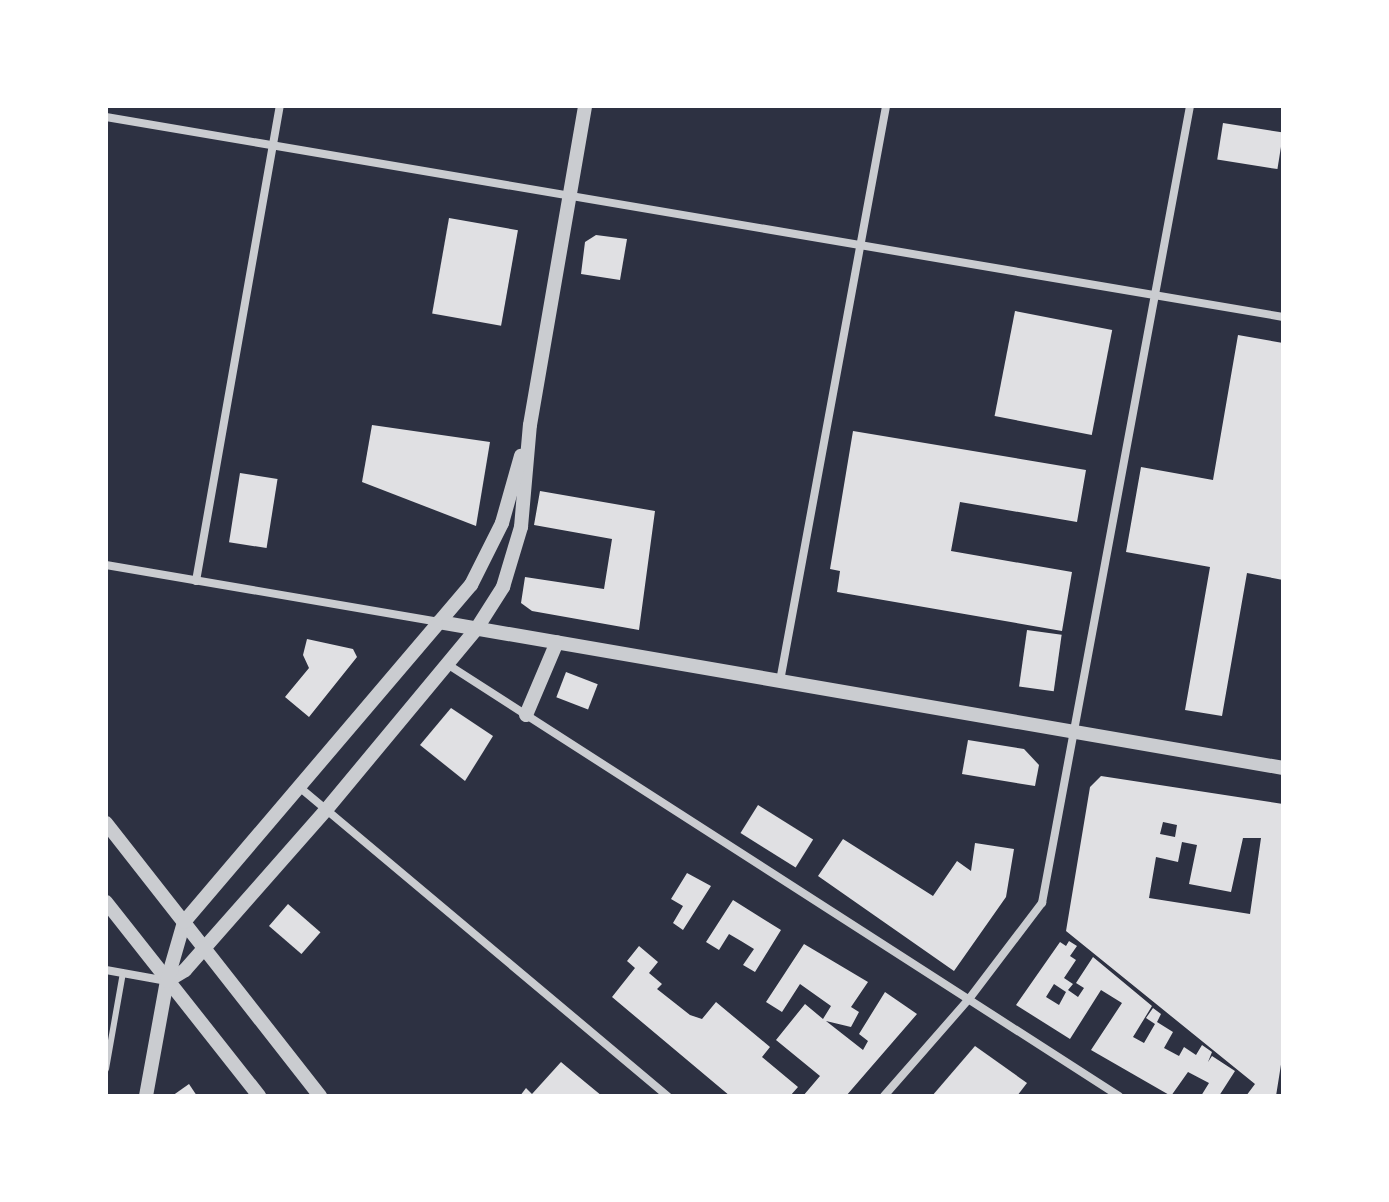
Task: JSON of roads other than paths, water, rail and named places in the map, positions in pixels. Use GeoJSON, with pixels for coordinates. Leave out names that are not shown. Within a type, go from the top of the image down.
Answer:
{"type":"FeatureCollection","features":[{"type":"Feature","properties":{"kind":"street"},"geometry":{"type":"LineString","coordinates":[[196,581],[280,106]]}},
{"type":"Feature","properties":{"kind":"street"},"geometry":{"type":"LineString","coordinates":[[167,981],[205,948],[326,810],[477,628],[503,587],[515,556],[530,425],[585,106]]}},
{"type":"Feature","properties":{"kind":"street"},"geometry":{"type":"LineString","coordinates":[[780,681],[886,106]]}},
{"type":"Feature","properties":{"kind":"street"},"geometry":{"type":"LineString","coordinates":[[884,1096],[969,999],[1042,903],[1190,106]]}},
{"type":"Feature","properties":{"kind":"street"},"geometry":{"type":"LineString","coordinates":[[106,117],[1283,317]]}},
{"type":"Feature","properties":{"kind":"street"},"geometry":{"type":"LineString","coordinates":[[146,1096],[167,981],[184,922],[471,585],[491,550],[530,425]]}},
{"type":"Feature","properties":{"kind":"street"},"geometry":{"type":"LineString","coordinates":[[106,565],[1283,768]]}},
{"type":"Feature","properties":{"kind":"street"},"geometry":{"type":"LineString","coordinates":[[526,715],[557,642]]}},
{"type":"Feature","properties":{"kind":"street"},"geometry":{"type":"LineString","coordinates":[[447,664],[1119,1096]]}},
{"type":"Feature","properties":{"kind":"street"},"geometry":{"type":"LineString","coordinates":[[298,786],[668,1096]]}},
{"type":"Feature","properties":{"kind":"street"},"geometry":{"type":"LineString","coordinates":[[106,823],[320,1096]]}},
{"type":"Feature","properties":{"kind":"street"},"geometry":{"type":"LineString","coordinates":[[106,902],[259,1096]]}},
{"type":"Feature","properties":{"kind":"street"},"geometry":{"type":"LineString","coordinates":[[106,970],[167,981]]}},
{"type":"Feature","properties":{"kind":"lane"},"geometry":{"type":"LineString","coordinates":[[106,1069],[109,1032],[123,973]]}}]}
